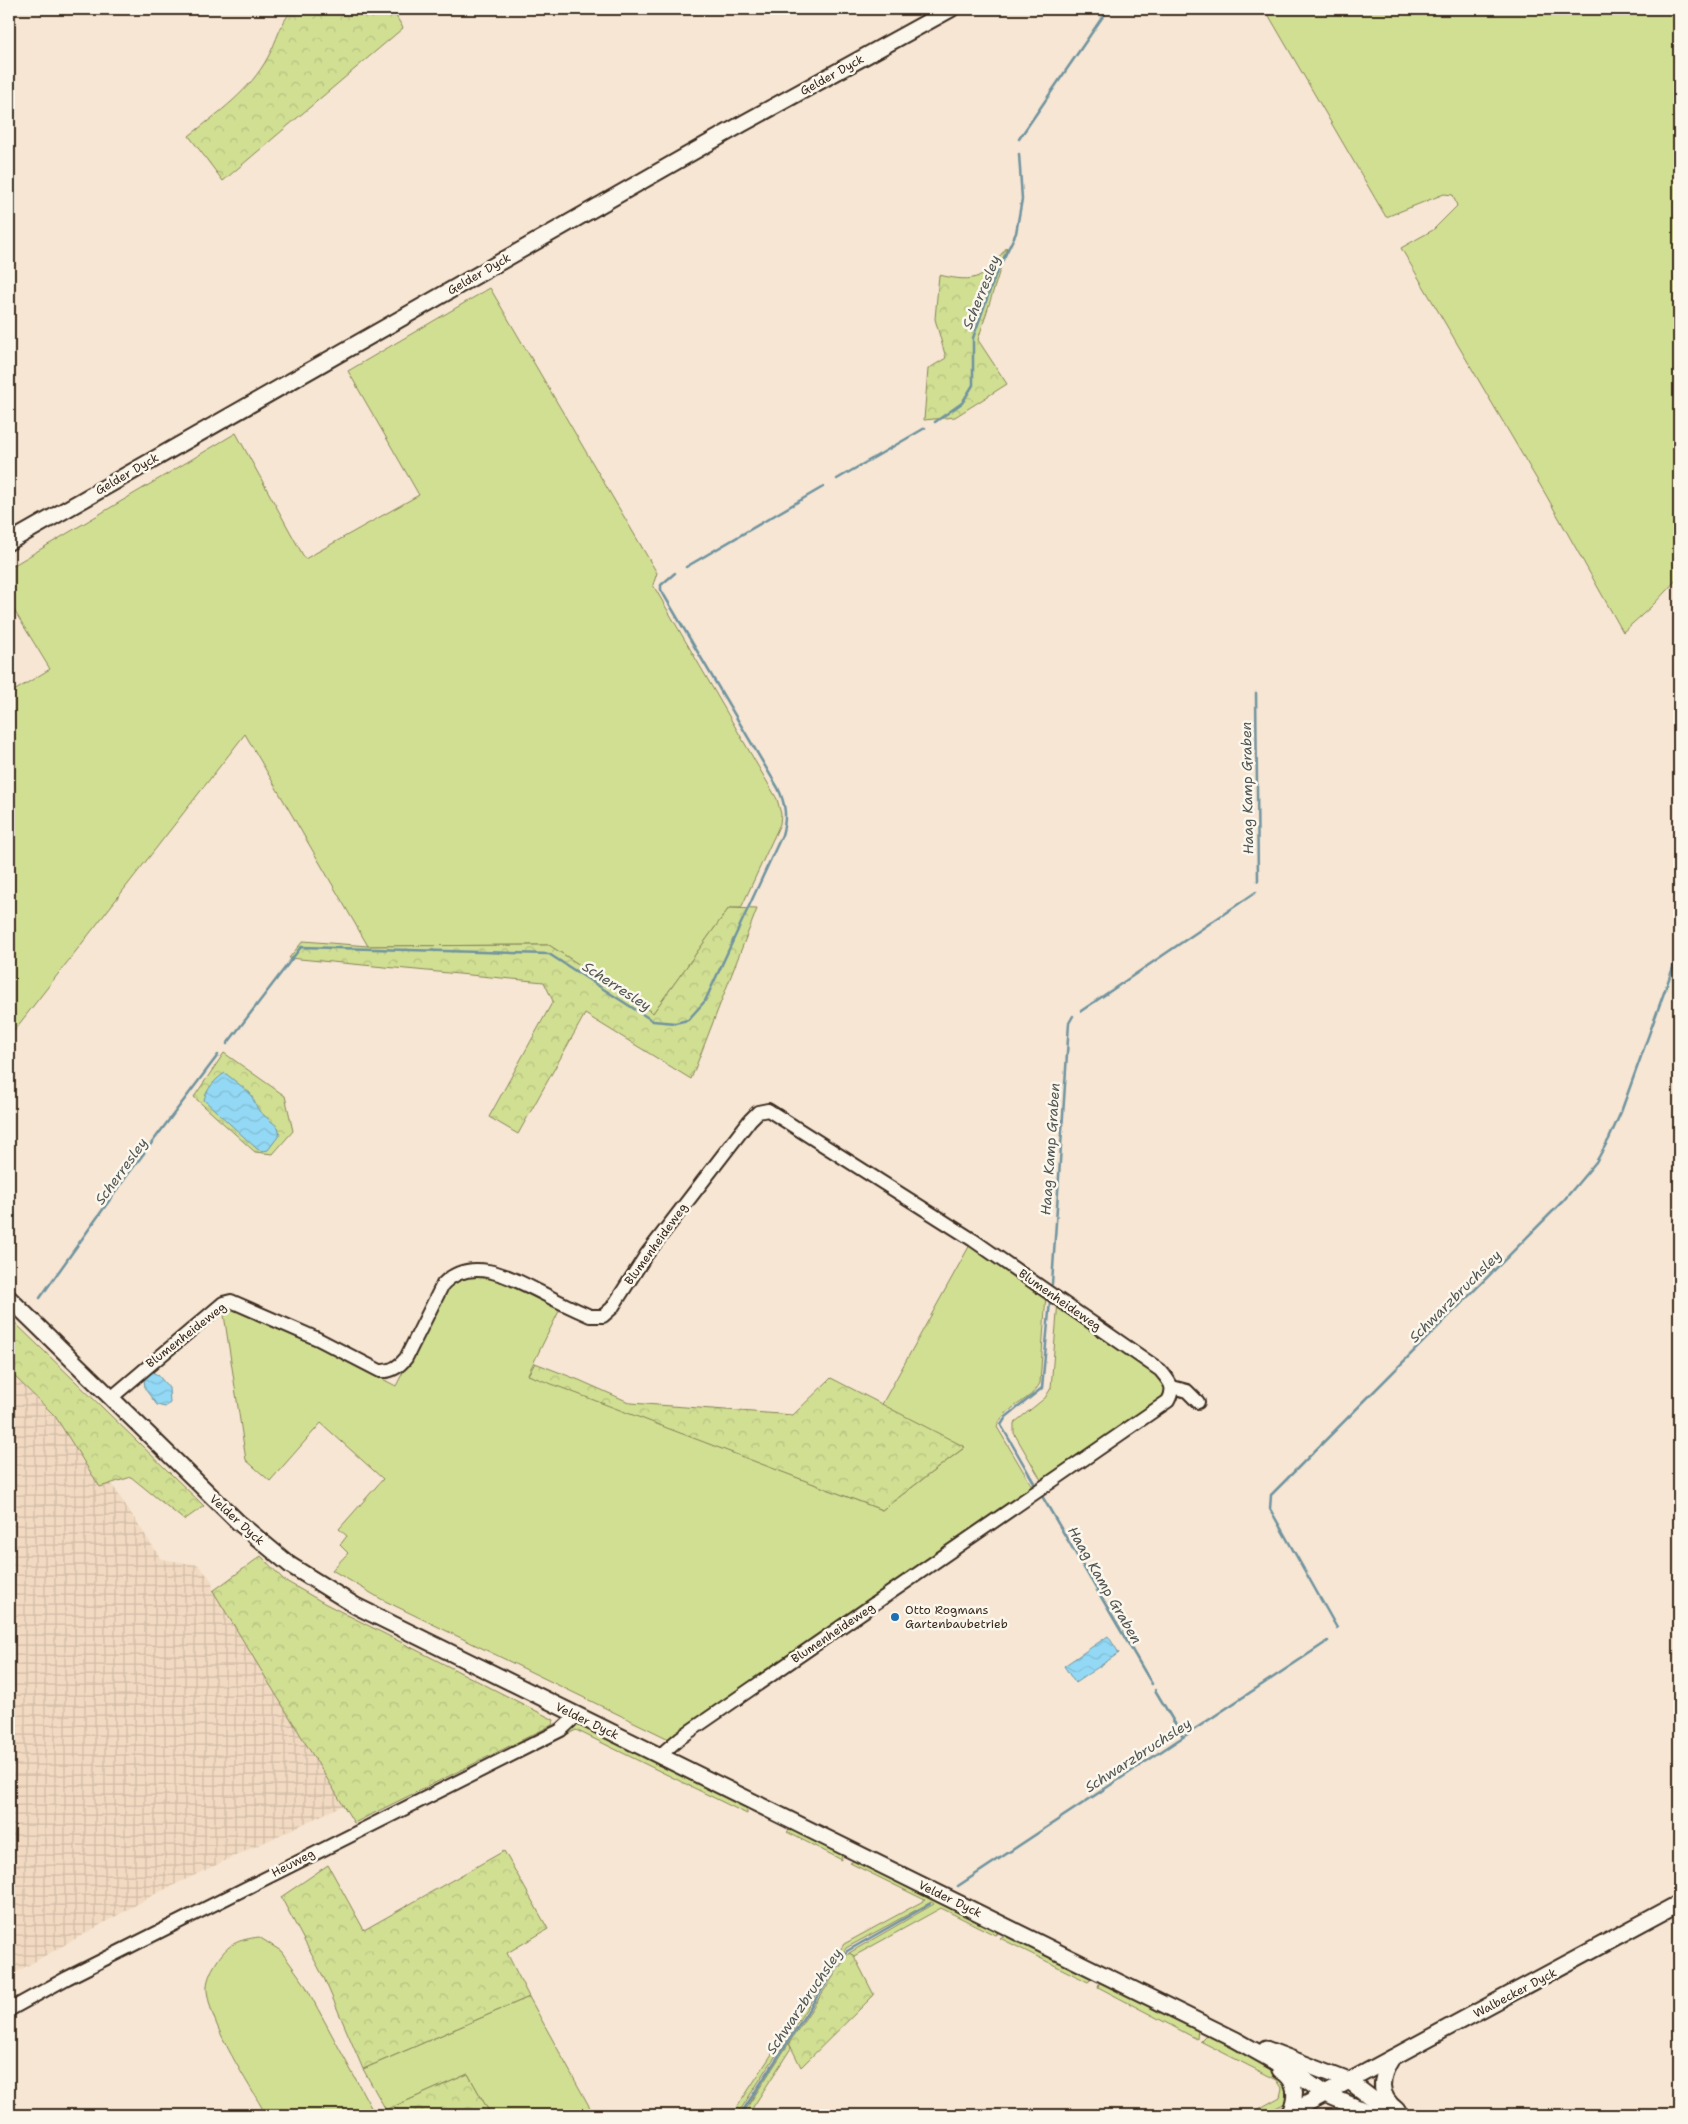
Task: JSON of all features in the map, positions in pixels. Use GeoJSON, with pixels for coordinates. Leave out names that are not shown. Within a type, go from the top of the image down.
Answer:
{"type":"FeatureCollection","features":[{"type":"Feature","properties":{"kind":"main road","name":"Gelder Dyck"},"geometry":{"type":"LineString","coordinates":[[9,542],[742,124],[951,9]]}},
{"type":"Feature","properties":{"kind":"main road","name":"Velder Dyck"},"geometry":{"type":"LineString","coordinates":[[9,1298],[232,1516],[290,1565],[356,1606],[1236,2040],[1298,2075],[1325,2094],[1375,2115]]}},
{"type":"Feature","properties":{"kind":"main road","name":"Walbecker Dyck"},"geometry":{"type":"LineString","coordinates":[[1288,2114],[1679,1903]]}},
{"type":"Feature","properties":{"kind":"main road","name":"Velder Dyck"},"geometry":{"type":"LineString","coordinates":[[1236,2040],[1349,2081],[1378,2103],[1403,2115]]}},
{"type":"Feature","properties":{"kind":"main road"},"geometry":{"type":"LineString","coordinates":[[1393,2058],[1382,2079],[1382,2090],[1385,2098],[1403,2115]]}},
{"type":"Feature","properties":{"kind":"main road"},"geometry":{"type":"LineString","coordinates":[[1270,2060],[1292,2079],[1296,2093],[1288,2114]]}},
{"type":"Feature","properties":{"kind":"street","name":"Blumenheideweg"},"geometry":{"type":"LineString","coordinates":[[111,1398],[223,1303],[231,1301],[318,1339],[380,1371],[387,1372],[399,1366],[406,1358],[444,1284],[451,1276],[460,1272],[472,1270],[503,1274],[590,1316],[603,1316],[612,1308],[646,1255],[750,1120],[758,1112],[768,1110],[973,1240],[1160,1370],[1172,1387],[1172,1394],[1168,1401],[680,1738],[666,1750],[662,1758]]}},
{"type":"Feature","properties":{"kind":"street","name":"Blumenheideweg"},"geometry":{"type":"LineString","coordinates":[[1172,1387],[1187,1391],[1198,1402]]}},
{"type":"Feature","properties":{"kind":"street","name":"Heuweg"},"geometry":{"type":"LineString","coordinates":[[9,2010],[67,1978],[561,1730],[576,1716]]}},
{"type":"Feature","properties":{"kind":"shaded area"},"geometry":{"type":"Polygon","coordinates":[[[9,1371],[55,1416],[100,1487],[111,1483],[161,1559],[198,1565],[212,1581],[213,1591],[343,1805],[157,1893],[9,1976],[9,1371]]]}},
{"type":"Feature","properties":{"kind":"green space"},"geometry":{"type":"Polygon","coordinates":[[[293,9],[392,9],[403,28],[223,181],[189,136],[243,91],[261,69],[282,26],[293,9]]]}},
{"type":"Feature","properties":{"kind":"green space"},"geometry":{"type":"Polygon","coordinates":[[[1265,9],[1679,9],[1679,577],[1652,606],[1623,632],[1546,495],[1401,248],[1433,230],[1457,206],[1453,195],[1444,194],[1386,217],[1265,9]]]}},
{"type":"Feature","properties":{"kind":"green space"},"geometry":{"type":"Polygon","coordinates":[[[1007,247],[978,340],[1007,384],[955,417],[924,420],[928,369],[946,358],[935,319],[939,275],[963,279],[979,276],[991,266],[1007,247]]]}},
{"type":"Feature","properties":{"kind":"green space"},"geometry":{"type":"Polygon","coordinates":[[[490,288],[657,573],[653,585],[777,799],[781,814],[780,824],[741,908],[729,908],[653,1013],[549,945],[368,946],[245,734],[9,1037],[9,694],[50,669],[9,602],[9,568],[236,433],[305,559],[419,495],[348,371],[490,288]]]}},
{"type":"Feature","properties":{"kind":"green space"},"geometry":{"type":"Polygon","coordinates":[[[729,908],[757,909],[691,1079],[585,1014],[518,1134],[489,1117],[553,1001],[544,982],[289,958],[303,941],[368,946],[549,945],[653,1013],[729,908]]]}},
{"type":"Feature","properties":{"kind":"green space"},"geometry":{"type":"Polygon","coordinates":[[[224,1053],[285,1096],[293,1131],[273,1154],[255,1152],[194,1097],[224,1053]]]}},
{"type":"Feature","properties":{"kind":"green space"},"geometry":{"type":"Polygon","coordinates":[[[971,1243],[1046,1294],[1040,1383],[1036,1390],[1005,1414],[997,1427],[1035,1491],[671,1740],[381,1599],[332,1570],[348,1553],[340,1545],[347,1536],[339,1529],[383,1479],[321,1423],[270,1481],[246,1460],[223,1308],[238,1310],[312,1343],[396,1386],[445,1290],[463,1276],[481,1274],[504,1280],[561,1307],[528,1374],[882,1510],[964,1448],[881,1406],[971,1243]]]}},
{"type":"Feature","properties":{"kind":"green space"},"geometry":{"type":"Polygon","coordinates":[[[1058,1301],[1153,1370],[1165,1383],[1167,1394],[1044,1485],[1014,1433],[1014,1423],[1045,1398],[1051,1388],[1058,1301]]]}},
{"type":"Feature","properties":{"kind":"green space"},"geometry":{"type":"Polygon","coordinates":[[[9,1317],[204,1506],[184,1520],[131,1477],[100,1487],[55,1416],[9,1371],[9,1317]]]}},
{"type":"Feature","properties":{"kind":"green space"},"geometry":{"type":"Polygon","coordinates":[[[535,1363],[631,1403],[793,1415],[831,1378],[965,1447],[882,1510],[528,1375],[535,1363]]]}},
{"type":"Feature","properties":{"kind":"green space"},"geometry":{"type":"Polygon","coordinates":[[[261,1556],[284,1580],[324,1603],[554,1720],[552,1725],[354,1823],[213,1591],[261,1556]]]}},
{"type":"Feature","properties":{"kind":"green space"},"geometry":{"type":"Polygon","coordinates":[[[575,1724],[580,1724],[747,1806],[747,1814],[576,1730],[323,1855],[575,1724]]]}},
{"type":"Feature","properties":{"kind":"green space"},"geometry":{"type":"Polygon","coordinates":[[[792,1829],[841,1852],[842,1860],[787,1832],[792,1829]]]}},
{"type":"Feature","properties":{"kind":"green space"},"geometry":{"type":"Polygon","coordinates":[[[504,1851],[548,1929],[507,1953],[529,1997],[363,2069],[324,1978],[281,1897],[328,1865],[364,1930],[504,1851]]]}},
{"type":"Feature","properties":{"kind":"green space"},"geometry":{"type":"Polygon","coordinates":[[[856,1860],[998,1930],[998,1933],[995,1935],[941,1908],[854,1956],[849,1953],[934,1904],[931,1902],[846,1948],[737,2115],[732,2115],[844,1944],[925,1900],[850,1863],[856,1860]]]}},
{"type":"Feature","properties":{"kind":"green space"},"geometry":{"type":"Polygon","coordinates":[[[1007,1934],[1095,1976],[1088,1982],[1000,1938],[1007,1934]]]}},
{"type":"Feature","properties":{"kind":"green space"},"geometry":{"type":"Polygon","coordinates":[[[259,1937],[281,1951],[304,1983],[375,2115],[266,2115],[223,2038],[210,2006],[207,1991],[207,1984],[211,1973],[220,1956],[239,1941],[259,1937]]]}},
{"type":"Feature","properties":{"kind":"green space"},"geometry":{"type":"Polygon","coordinates":[[[849,1953],[854,1956],[874,1995],[801,2067],[789,2043],[849,1953]]]}},
{"type":"Feature","properties":{"kind":"green space"},"geometry":{"type":"Polygon","coordinates":[[[1104,1981],[1198,2028],[1197,2039],[1098,1987],[1099,1983],[1104,1981]]]}},
{"type":"Feature","properties":{"kind":"green space"},"geometry":{"type":"Polygon","coordinates":[[[529,1997],[594,2115],[491,2115],[468,2074],[386,2110],[363,2069],[529,1997]]]}},
{"type":"Feature","properties":{"kind":"green space"},"geometry":{"type":"Polygon","coordinates":[[[1208,2033],[1284,2076],[1291,2100],[1262,2115],[1248,2115],[1280,2097],[1282,2088],[1277,2080],[1200,2041],[1208,2033]]]}},
{"type":"Feature","properties":{"kind":"green space"},"geometry":{"type":"Polygon","coordinates":[[[789,2043],[791,2048],[748,2115],[742,2115],[789,2043]]]}},
{"type":"Feature","properties":{"kind":"green space"},"geometry":{"type":"Polygon","coordinates":[[[468,2074],[491,2115],[389,2115],[386,2110],[468,2074]]]}},
{"type":"Feature","properties":{"kind":"water"},"geometry":{"type":"Polygon","coordinates":[[[225,1073],[250,1093],[259,1111],[278,1127],[280,1134],[268,1150],[257,1149],[204,1100],[212,1085],[225,1073]]]}},
{"type":"Feature","properties":{"kind":"water"},"geometry":{"type":"Polygon","coordinates":[[[150,1371],[158,1375],[169,1388],[170,1403],[165,1407],[157,1405],[145,1389],[144,1378],[150,1371]]]}},
{"type":"Feature","properties":{"kind":"water"},"geometry":{"type":"Polygon","coordinates":[[[1108,1636],[1119,1653],[1075,1683],[1064,1666],[1108,1636]]]}},
{"type":"Feature","properties":{"kind":"waterway","name":"Scherresley"},"geometry":{"type":"LineString","coordinates":[[1019,139],[1108,9]]}},
{"type":"Feature","properties":{"kind":"waterway","name":"Scherresley"},"geometry":{"type":"LineString","coordinates":[[935,422],[962,403],[973,385],[973,338],[995,276],[1016,233],[1022,199],[1019,154]]}},
{"type":"Feature","properties":{"kind":"waterway","name":"Scherresley"},"geometry":{"type":"LineString","coordinates":[[837,479],[925,428]]}},
{"type":"Feature","properties":{"kind":"waterway","name":"Scherresley"},"geometry":{"type":"LineString","coordinates":[[686,567],[823,487]]}},
{"type":"Feature","properties":{"kind":"waterway","name":"Scherresley"},"geometry":{"type":"LineString","coordinates":[[227,1044],[301,947],[549,954],[653,1021],[675,1023],[688,1020],[705,1001],[782,835],[785,817],[783,800],[778,788],[661,590],[661,585],[675,573]]}},
{"type":"Feature","properties":{"kind":"waterway","name":"Haag Kamp Graben"},"geometry":{"type":"LineString","coordinates":[[1256,693],[1258,881]]}},
{"type":"Feature","properties":{"kind":"waterway","name":"Haag Kamp Graben"},"geometry":{"type":"LineString","coordinates":[[1081,1011],[1256,892]]}},
{"type":"Feature","properties":{"kind":"waterway","name":"Schwarzbruchsley"},"geometry":{"type":"LineString","coordinates":[[1337,1628],[1270,1509],[1271,1495],[1564,1200],[1596,1162],[1621,1112],[1679,951]]}},
{"type":"Feature","properties":{"kind":"waterway","name":"Haag Kamp Graben"},"geometry":{"type":"LineString","coordinates":[[1052,1284],[1069,1023],[1073,1016]]}},
{"type":"Feature","properties":{"kind":"waterway","name":"Scherresley"},"geometry":{"type":"LineString","coordinates":[[40,1298],[126,1177],[218,1055]]}},
{"type":"Feature","properties":{"kind":"waterway","name":"Haag Kamp Graben"},"geometry":{"type":"LineString","coordinates":[[1036,1486],[1001,1425],[1006,1417],[1042,1388],[1050,1301]]}},
{"type":"Feature","properties":{"kind":"waterway","name":"Haag Kamp Graben"},"geometry":{"type":"LineString","coordinates":[[1042,1496],[1152,1684]]}},
{"type":"Feature","properties":{"kind":"waterway","name":"Schwarzbruchsley"},"geometry":{"type":"LineString","coordinates":[[958,1886],[1328,1641]]}},
{"type":"Feature","properties":{"kind":"waterway","name":"Haag Kamp Graben"},"geometry":{"type":"LineString","coordinates":[[1155,1690],[1183,1737]]}},
{"type":"Feature","properties":{"kind":"waterway","name":"Schwarzbruchsley"},"geometry":{"type":"LineString","coordinates":[[740,2115],[847,1951],[930,1904]]}},
{"type":"Feature","properties":{"kind":"place","name":"Otto Rogmans Gartenbaubetrieb"},"geometry":{"type":"Point","coordinates":[895,1617]}}]}
